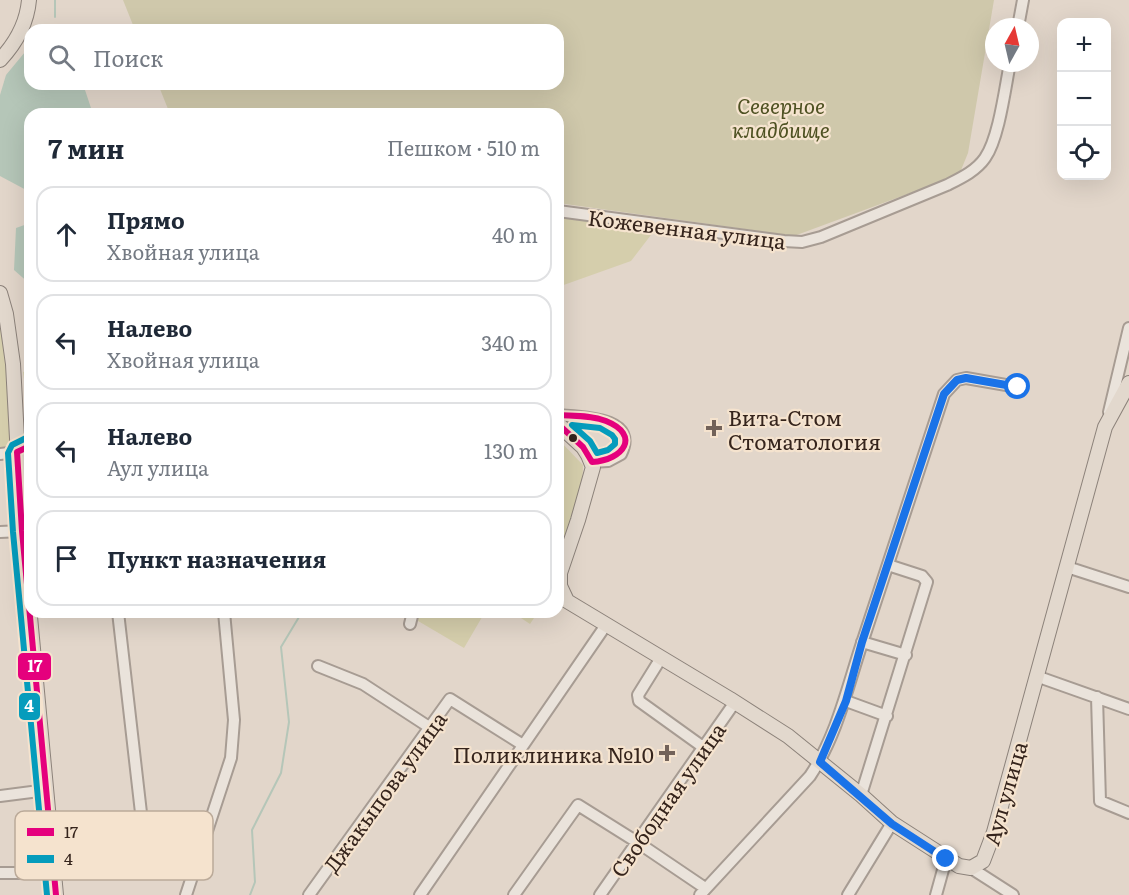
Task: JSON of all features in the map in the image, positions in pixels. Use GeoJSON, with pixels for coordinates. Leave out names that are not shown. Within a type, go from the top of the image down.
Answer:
{"type":"FeatureCollection","features":[{"type":"Feature","properties":{"kind":"main road"},"geometry":{"type":"LineString","coordinates":[[0,60],[13,46],[28,11],[29,0]]}},
{"type":"Feature","properties":{"kind":"main road"},"geometry":{"type":"LineString","coordinates":[[0,293],[13,364],[24,467]]}},
{"type":"Feature","properties":{"kind":"main road"},"geometry":{"type":"LineString","coordinates":[[1105,427],[1129,383]]}},
{"type":"Feature","properties":{"kind":"main road","name":"Аул улица"},"geometry":{"type":"LineString","coordinates":[[564,596],[574,607],[788,736],[861,795],[892,824],[946,859],[959,866],[971,868],[980,864],[986,856],[1105,427]]}},
{"type":"Feature","properties":{"kind":"main road"},"geometry":{"type":"LineString","coordinates":[[564,430],[582,447],[592,462]]}},
{"type":"Feature","properties":{"kind":"main road","name":"Аул улица"},"geometry":{"type":"LineString","coordinates":[[564,561],[592,474],[592,462]]}},
{"type":"Feature","properties":{"kind":"main road"},"geometry":{"type":"LineString","coordinates":[[24,500],[22,531],[24,550]]}},
{"type":"Feature","properties":{"kind":"main road"},"geometry":{"type":"LineString","coordinates":[[31,618],[49,811]]}},
{"type":"Feature","properties":{"kind":"main road"},"geometry":{"type":"LineString","coordinates":[[55,880],[56,895]]}},
{"type":"Feature","properties":{"kind":"street"},"geometry":{"type":"LineString","coordinates":[[1020,18],[1023,0]]}},
{"type":"Feature","properties":{"kind":"street","name":"Кожевенная улица"},"geometry":{"type":"LineString","coordinates":[[564,213],[784,242],[802,242],[821,237],[947,185],[979,165],[993,140],[1008,72]]}},
{"type":"Feature","properties":{"kind":"street","name":"Аул улица"},"geometry":{"type":"LineString","coordinates":[[1105,427],[1129,328]]}},
{"type":"Feature","properties":{"kind":"street"},"geometry":{"type":"LineString","coordinates":[[513,895],[578,805],[637,842],[703,892],[810,776],[820,762],[846,701],[862,642],[944,394],[957,380],[966,378],[1018,387]]}},
{"type":"Feature","properties":{"kind":"street"},"geometry":{"type":"LineString","coordinates":[[564,416],[598,418],[616,427],[622,434],[625,441],[621,454],[608,461],[592,462]]}},
{"type":"Feature","properties":{"kind":"street"},"geometry":{"type":"LineString","coordinates":[[0,454],[23,449]]}},
{"type":"Feature","properties":{"kind":"street"},"geometry":{"type":"LineString","coordinates":[[0,532],[22,531]]}},
{"type":"Feature","properties":{"kind":"street"},"geometry":{"type":"LineString","coordinates":[[861,795],[927,582],[922,576],[888,565]]}},
{"type":"Feature","properties":{"kind":"street"},"geometry":{"type":"LineString","coordinates":[[1067,567],[1129,588]]}},
{"type":"Feature","properties":{"kind":"street"},"geometry":{"type":"LineString","coordinates":[[119,618],[141,811]]}},
{"type":"Feature","properties":{"kind":"street"},"geometry":{"type":"LineString","coordinates":[[213,813],[231,758],[234,720],[225,618]]}},
{"type":"Feature","properties":{"kind":"street"},"geometry":{"type":"LineString","coordinates":[[410,624],[412,618]]}},
{"type":"Feature","properties":{"kind":"street"},"geometry":{"type":"LineString","coordinates":[[420,895],[606,625]]}},
{"type":"Feature","properties":{"kind":"street"},"geometry":{"type":"LineString","coordinates":[[862,642],[906,655]]}},
{"type":"Feature","properties":{"kind":"street"},"geometry":{"type":"LineString","coordinates":[[661,658],[638,695],[639,701],[704,747]]}},
{"type":"Feature","properties":{"kind":"street"},"geometry":{"type":"LineString","coordinates":[[318,666],[363,684],[429,727]]}},
{"type":"Feature","properties":{"kind":"street"},"geometry":{"type":"LineString","coordinates":[[1036,676],[1129,709]]}},
{"type":"Feature","properties":{"kind":"street"},"geometry":{"type":"LineString","coordinates":[[1097,697],[1100,801],[1129,813]]}},
{"type":"Feature","properties":{"kind":"street","name":"Джакыпова улица"},"geometry":{"type":"LineString","coordinates":[[309,895],[450,699],[523,745]]}},
{"type":"Feature","properties":{"kind":"street"},"geometry":{"type":"LineString","coordinates":[[846,701],[886,716]]}},
{"type":"Feature","properties":{"kind":"street","name":"Свободная улица"},"geometry":{"type":"LineString","coordinates":[[600,895],[735,702]]}},
{"type":"Feature","properties":{"kind":"street"},"geometry":{"type":"LineString","coordinates":[[0,796],[47,790]]}},
{"type":"Feature","properties":{"kind":"street"},"geometry":{"type":"LineString","coordinates":[[848,895],[892,824]]}},
{"type":"Feature","properties":{"kind":"street"},"geometry":{"type":"LineString","coordinates":[[936,895],[946,859]]}},
{"type":"Feature","properties":{"kind":"street"},"geometry":{"type":"LineString","coordinates":[[971,868],[1013,895]]}},
{"type":"Feature","properties":{"kind":"street"},"geometry":{"type":"LineString","coordinates":[[186,895],[191,880]]}},
{"type":"Feature","properties":{"kind":"shaded area"},"geometry":{"type":"Polygon","coordinates":[[[24,53],[24,90],[85,90],[91,108],[24,108],[24,189],[0,176],[0,95],[6,75],[24,53]]]}},
{"type":"Feature","properties":{"kind":"shaded area"},"geometry":{"type":"Polygon","coordinates":[[[564,218],[654,231],[631,261],[564,285],[564,218]]]}},
{"type":"Feature","properties":{"kind":"shaded area"},"geometry":{"type":"Polygon","coordinates":[[[24,225],[24,279],[14,270],[16,228],[24,225]]]}},
{"type":"Feature","properties":{"kind":"shaded area"},"geometry":{"type":"Polygon","coordinates":[[[3,328],[10,368],[9,448],[0,449],[0,329],[3,328]]]}},
{"type":"Feature","properties":{"kind":"shaded area"},"geometry":{"type":"Polygon","coordinates":[[[564,445],[583,465],[578,501],[564,541],[564,445]]]}},
{"type":"Feature","properties":{"kind":"shaded area"},"geometry":{"type":"Polygon","coordinates":[[[413,618],[482,618],[464,648],[413,618]]]}},
{"type":"Feature","properties":{"kind":"shaded area"},"geometry":{"type":"Polygon","coordinates":[[[521,618],[534,618],[530,624],[521,618]]]}},
{"type":"Feature","properties":{"kind":"green space","name":"Северное кладбище"},"geometry":{"type":"Polygon","coordinates":[[[123,0],[994,0],[991,18],[985,18],[985,53],[968,153],[959,175],[794,236],[564,204],[564,108],[168,108],[160,90],[564,90],[564,24],[133,24],[123,0]]]}},
{"type":"Feature","properties":{"kind":"waterway"},"geometry":{"type":"LineString","coordinates":[[55,0],[55,17]]}},
{"type":"Feature","properties":{"kind":"waterway"},"geometry":{"type":"LineString","coordinates":[[250,895],[255,882],[252,830],[281,773],[289,722],[281,647],[298,618]]}},
{"type":"Feature","properties":{"kind":"transit line","name":"17"},"geometry":{"type":"LineString","coordinates":[[564,415],[606,421],[623,433],[624,446],[613,457],[592,462],[583,447],[564,430]]}},
{"type":"Feature","properties":{"kind":"transit line","name":"4"},"geometry":{"type":"LineString","coordinates":[[572,425],[600,428],[612,435],[615,444],[608,450],[597,453],[590,441],[572,425]]}},
{"type":"Feature","properties":{"kind":"transit line","name":"4"},"geometry":{"type":"LineString","coordinates":[[24,439],[12,445],[8,453],[13,532],[39,811]]}},
{"type":"Feature","properties":{"kind":"transit line","name":"17"},"geometry":{"type":"LineString","coordinates":[[24,449],[17,452],[24,552]]}},
{"type":"Feature","properties":{"kind":"transit line","name":"17"},"geometry":{"type":"LineString","coordinates":[[30,618],[48,811]]}},
{"type":"Feature","properties":{"kind":"transit line","name":"4"},"geometry":{"type":"LineString","coordinates":[[46,880],[47,895]]}},
{"type":"Feature","properties":{"kind":"transit line","name":"17"},"geometry":{"type":"LineString","coordinates":[[55,880],[56,895]]}},
{"type":"Feature","properties":{"kind":"place","name":"Вита-Стом Стоматология"},"geometry":{"type":"Point","coordinates":[714,428]}},
{"type":"Feature","properties":{"kind":"place","name":"Поликлиника №10"},"geometry":{"type":"Point","coordinates":[667,753]}},
{"type":"Feature","properties":{"kind":"route"},"geometry":{"type":"LineString","coordinates":[[946,859],[892,824],[820,762],[846,701],[862,642],[944,394],[957,380],[966,378],[1018,387]]}}]}
